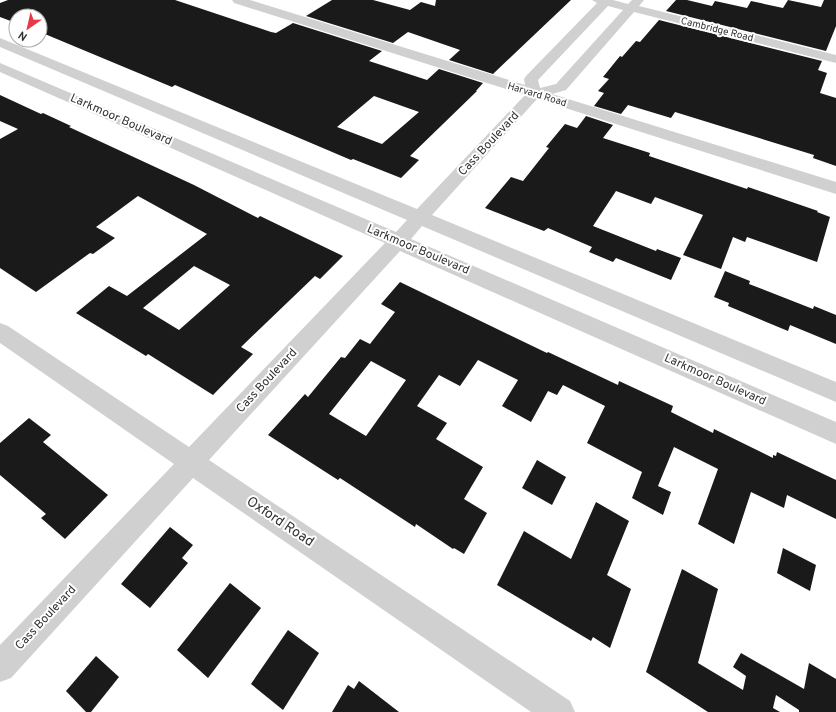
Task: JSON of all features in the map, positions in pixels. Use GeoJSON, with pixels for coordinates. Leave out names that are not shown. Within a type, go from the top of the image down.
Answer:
{"type":"FeatureCollection","features":[{"type":"Feature","properties":{"kind":"street","name":"Harvard Road"},"geometry":{"type":"LineString","coordinates":[[238,0],[836,188]]}},
{"type":"Feature","properties":{"kind":"street"},"geometry":{"type":"LineString","coordinates":[[604,1],[531,79],[534,94],[561,87],[635,4]]}},
{"type":"Feature","properties":{"kind":"street","name":"Cambridge Road"},"geometry":{"type":"LineString","coordinates":[[604,1],[635,4],[836,59]]}},
{"type":"Feature","properties":{"kind":"street","name":"Larkmoor Boulevard"},"geometry":{"type":"LineString","coordinates":[[2,44],[836,392]]}},
{"type":"Feature","properties":{"kind":"street","name":"Larkmoor Boulevard"},"geometry":{"type":"LineString","coordinates":[[0,67],[836,433]]}},
{"type":"Feature","properties":{"kind":"street","name":"Cass Boulevard"},"geometry":{"type":"LineString","coordinates":[[0,667],[398,242],[534,94]]}},
{"type":"Feature","properties":{"kind":"street","name":"Oxford Road"},"geometry":{"type":"LineString","coordinates":[[0,332],[559,712]]}},
{"type":"Feature","properties":{"kind":"building"},"geometry":{"type":"Polygon","coordinates":[[[8,0],[175,0],[271,32],[276,33],[293,23],[382,51],[369,61],[427,80],[439,69],[483,83],[477,91],[410,156],[419,160],[401,178],[353,159],[351,160],[175,85],[172,87],[48,35],[48,8],[8,8],[8,20],[0,17],[0,3],[8,0]],[[374,96],[337,127],[382,144],[419,112],[374,96]]]}},
{"type":"Feature","properties":{"kind":"building"},"geometry":{"type":"Polygon","coordinates":[[[332,0],[373,0],[410,10],[421,2],[435,6],[436,0],[571,0],[493,74],[449,60],[460,50],[408,32],[393,43],[306,16],[332,0]]]}},
{"type":"Feature","properties":{"kind":"building"},"geometry":{"type":"Polygon","coordinates":[[[676,0],[687,0],[712,6],[715,1],[747,8],[751,1],[783,8],[788,0],[821,7],[824,0],[836,0],[836,26],[826,51],[666,11],[676,0]]]}},
{"type":"Feature","properties":{"kind":"building"},"geometry":{"type":"Polygon","coordinates":[[[659,20],[822,61],[818,70],[827,73],[820,93],[836,98],[836,166],[813,158],[814,155],[675,112],[671,118],[628,105],[621,114],[594,106],[604,93],[598,91],[609,79],[603,77],[620,56],[622,57],[636,41],[640,42],[659,20]]]}},
{"type":"Feature","properties":{"kind":"building"},"geometry":{"type":"Polygon","coordinates":[[[0,95],[71,126],[69,127],[194,185],[258,218],[260,216],[343,256],[320,279],[315,276],[241,347],[253,354],[213,395],[148,354],[146,356],[76,313],[109,286],[127,296],[207,234],[138,196],[96,227],[115,238],[93,254],[90,253],[36,292],[0,268],[0,139],[18,129],[0,121],[0,95]],[[194,266],[143,308],[179,330],[230,285],[194,266]]]}},
{"type":"Feature","properties":{"kind":"building"},"geometry":{"type":"Polygon","coordinates":[[[586,116],[613,125],[603,138],[650,153],[649,156],[747,189],[748,187],[818,211],[817,212],[830,217],[817,262],[747,237],[745,242],[733,237],[721,269],[683,255],[703,215],[655,197],[651,204],[616,191],[593,226],[656,251],[657,249],[681,258],[671,280],[616,258],[613,262],[589,252],[592,247],[548,228],[544,231],[485,208],[511,177],[523,181],[549,148],[546,147],[565,124],[577,128],[586,116]]]}},
{"type":"Feature","properties":{"kind":"building"},"geometry":{"type":"Polygon","coordinates":[[[725,271],[750,281],[749,284],[813,309],[814,306],[836,315],[836,344],[790,325],[788,331],[728,306],[729,303],[714,297],[725,271]]]}},
{"type":"Feature","properties":{"kind":"building"},"geometry":{"type":"Polygon","coordinates":[[[400,282],[547,353],[548,352],[618,385],[619,381],[673,406],[671,412],[713,433],[714,429],[773,458],[773,455],[776,456],[777,452],[836,480],[836,519],[787,495],[784,508],[751,492],[734,544],[698,524],[718,469],[674,447],[658,486],[671,492],[663,515],[632,498],[642,472],[587,443],[605,406],[563,385],[557,395],[548,391],[531,422],[502,406],[518,380],[478,360],[460,386],[439,375],[417,406],[447,423],[436,439],[483,467],[464,499],[487,513],[464,554],[454,548],[453,549],[416,524],[415,527],[340,478],[338,480],[268,435],[305,394],[308,397],[341,357],[345,358],[360,339],[370,344],[395,312],[381,304],[400,282]],[[371,361],[329,414],[366,436],[406,380],[371,361]]]}},
{"type":"Feature","properties":{"kind":"building"},"geometry":{"type":"Polygon","coordinates":[[[29,418],[51,435],[43,442],[108,495],[65,539],[41,518],[46,514],[0,475],[0,443],[29,418]]]}},
{"type":"Feature","properties":{"kind":"building"},"geometry":{"type":"Polygon","coordinates":[[[537,460],[566,477],[552,505],[522,488],[537,460]]]}},
{"type":"Feature","properties":{"kind":"building"},"geometry":{"type":"Polygon","coordinates":[[[596,502],[629,521],[607,575],[631,589],[610,648],[593,637],[591,641],[497,585],[524,531],[571,559],[596,502]]]}},
{"type":"Feature","properties":{"kind":"building"},"geometry":{"type":"Polygon","coordinates":[[[170,527],[193,545],[182,558],[188,563],[150,608],[121,584],[170,527]]]}},
{"type":"Feature","properties":{"kind":"building"},"geometry":{"type":"Polygon","coordinates":[[[783,548],[816,565],[810,591],[777,573],[783,548]]]}},
{"type":"Feature","properties":{"kind":"building"},"geometry":{"type":"Polygon","coordinates":[[[682,569],[718,589],[698,663],[743,690],[746,676],[733,667],[741,653],[804,689],[809,663],[836,679],[836,712],[799,712],[799,710],[776,695],[773,708],[780,712],[708,712],[646,672],[682,569]]]}},
{"type":"Feature","properties":{"kind":"building"},"geometry":{"type":"Polygon","coordinates":[[[230,583],[261,608],[208,678],[177,650],[230,583]]]}},
{"type":"Feature","properties":{"kind":"building"},"geometry":{"type":"Polygon","coordinates":[[[288,630],[319,653],[283,710],[251,684],[288,630]]]}},
{"type":"Feature","properties":{"kind":"building"},"geometry":{"type":"Polygon","coordinates":[[[96,656],[119,677],[91,712],[86,712],[66,691],[96,656]]]}},
{"type":"Feature","properties":{"kind":"building"},"geometry":{"type":"Polygon","coordinates":[[[359,681],[399,712],[332,712],[348,685],[354,689],[359,681]]]}}]}
